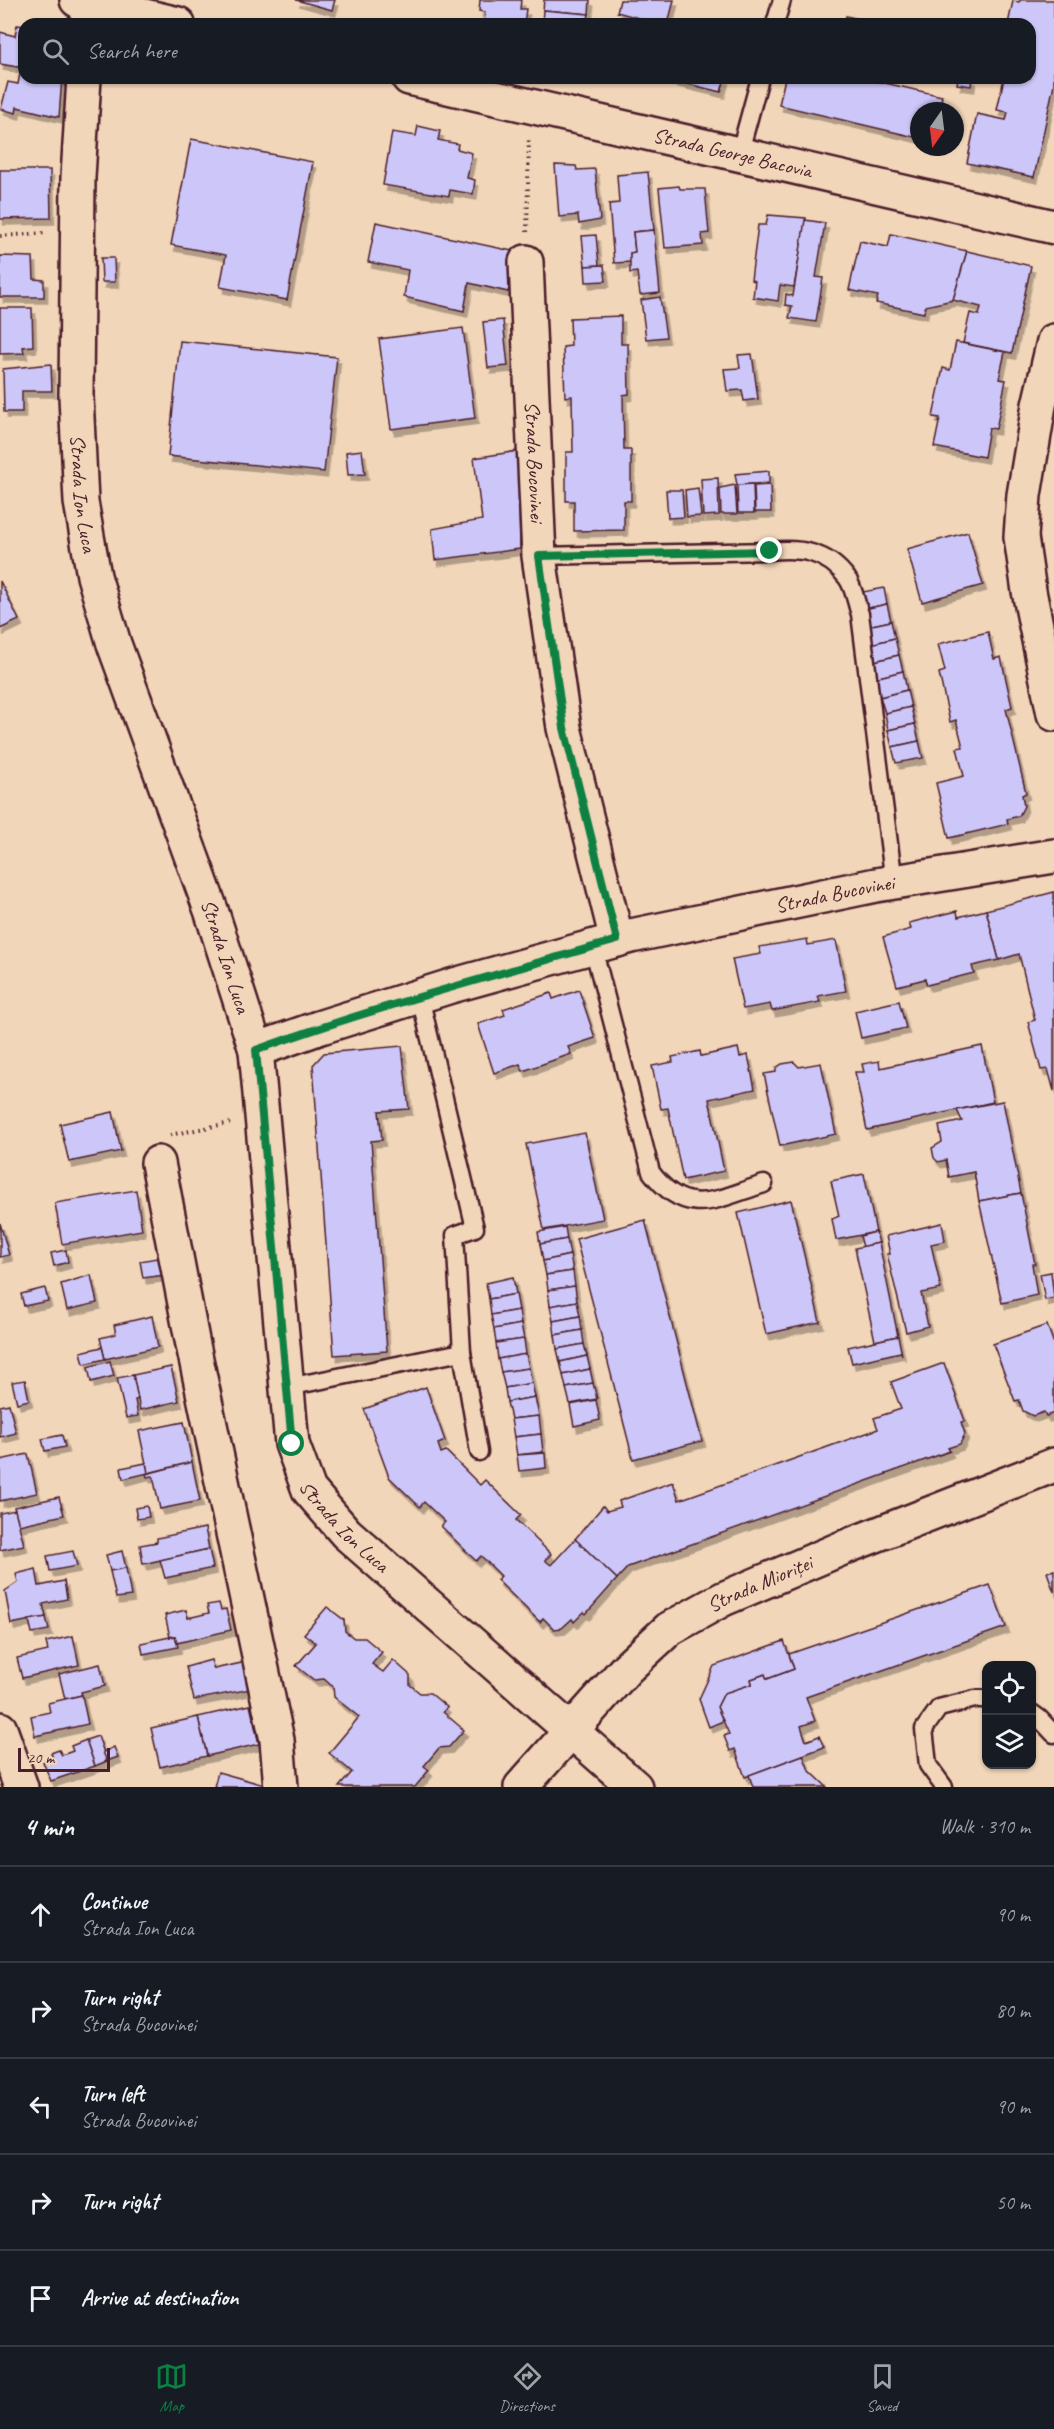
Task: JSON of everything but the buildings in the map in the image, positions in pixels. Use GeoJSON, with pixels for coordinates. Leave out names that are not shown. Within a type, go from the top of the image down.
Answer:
{"type":"FeatureCollection","features":[{"type":"Feature","properties":{"kind":"street"},"geometry":{"type":"LineString","coordinates":[[85,7],[145,18]]}},
{"type":"Feature","properties":{"kind":"street","name":"Strada Ion Luca"},"geometry":{"type":"LineString","coordinates":[[84,84],[78,231],[76,396],[81,502],[94,576],[114,644],[211,910],[256,1050],[292,1444],[309,1490],[346,1533],[636,1787]]}},
{"type":"Feature","properties":{"kind":"street","name":"Strada George Bacovia"},"geometry":{"type":"LineString","coordinates":[[435,84],[1054,227]]}},
{"type":"Feature","properties":{"kind":"street","name":"Strada Bucovinei"},"geometry":{"type":"LineString","coordinates":[[526,262],[539,556],[564,728],[605,943]]}},
{"type":"Feature","properties":{"kind":"street"},"geometry":{"type":"LineString","coordinates":[[1054,341],[1037,416],[1024,495],[1021,537],[1029,591],[1054,714]]}},
{"type":"Feature","properties":{"kind":"street","name":"Strada Bucovinei"},"geometry":{"type":"LineString","coordinates":[[256,1050],[451,986],[605,943],[894,882],[1054,856]]}},
{"type":"Feature","properties":{"kind":"street"},"geometry":{"type":"LineString","coordinates":[[158,1163],[194,1352],[273,1719],[281,1787]]}},
{"type":"Feature","properties":{"kind":"street","name":"Strada Mioriței"},"geometry":{"type":"LineString","coordinates":[[522,1787],[627,1668],[669,1629],[723,1599],[845,1546],[1054,1465]]}},
{"type":"Feature","properties":{"kind":"street"},"geometry":{"type":"LineString","coordinates":[[0,1729],[21,1787]]}},
{"type":"Feature","properties":{"kind":"lane"},"geometry":{"type":"LineString","coordinates":[[777,18],[782,0]]}},
{"type":"Feature","properties":{"kind":"lane"},"geometry":{"type":"LineString","coordinates":[[739,155],[758,84]]}},
{"type":"Feature","properties":{"kind":"lane"},"geometry":{"type":"LineString","coordinates":[[539,556],[770,551],[796,548],[827,558],[848,579],[860,614],[894,882]]}},
{"type":"Feature","properties":{"kind":"lane"},"geometry":{"type":"LineString","coordinates":[[605,943],[651,1172],[663,1189],[680,1200],[702,1203],[764,1184]]}},
{"type":"Feature","properties":{"kind":"lane"},"geometry":{"type":"LineString","coordinates":[[420,997],[475,1228],[455,1235],[462,1352],[478,1452]]}},
{"type":"Feature","properties":{"kind":"lane"},"geometry":{"type":"LineString","coordinates":[[288,1387],[462,1352]]}},
{"type":"Feature","properties":{"kind":"lane"},"geometry":{"type":"LineString","coordinates":[[944,1787],[928,1765],[924,1729],[939,1708],[982,1699]]}},
{"type":"Feature","properties":{"kind":"lane"},"geometry":{"type":"LineString","coordinates":[[1035,1715],[1054,1734]]}},
{"type":"Feature","properties":{"kind":"path"},"geometry":{"type":"LineString","coordinates":[[526,262],[529,106]]}},
{"type":"Feature","properties":{"kind":"path"},"geometry":{"type":"LineString","coordinates":[[0,236],[78,231]]}},
{"type":"Feature","properties":{"kind":"path"},"geometry":{"type":"LineString","coordinates":[[158,1163],[160,1143],[171,1134],[263,1118]]}},
{"type":"Feature","properties":{"kind":"route"},"geometry":{"type":"LineString","coordinates":[[292,1444],[256,1050],[451,986],[617,940],[564,728],[539,556],[770,551]]}}]}
